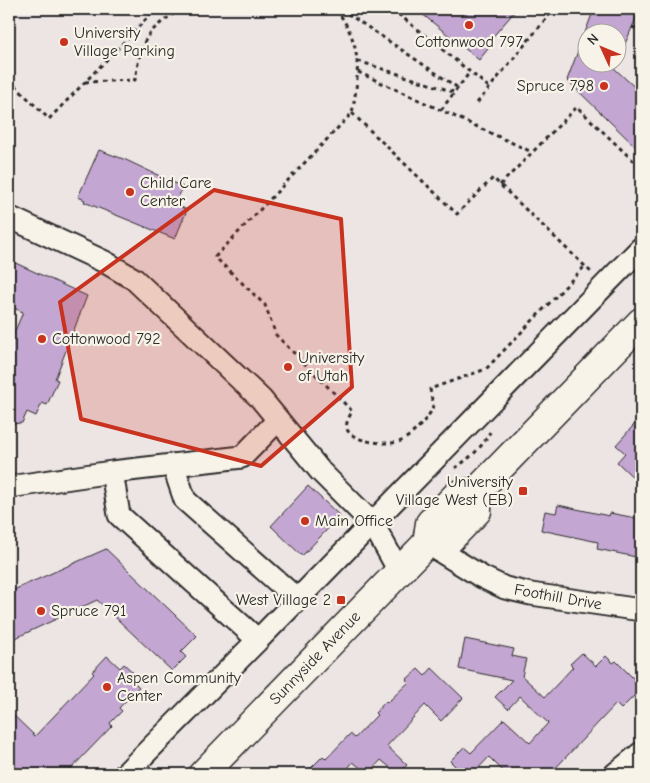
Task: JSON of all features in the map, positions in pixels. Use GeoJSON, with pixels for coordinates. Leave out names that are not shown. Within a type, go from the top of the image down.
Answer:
{"type":"FeatureCollection","features":[{"type":"Feature","properties":{"kind":"main road"},"geometry":{"type":"LineString","coordinates":[[427,544],[430,523],[457,495],[478,492],[641,322]]}},
{"type":"Feature","properties":{"kind":"main road","name":"Sunnyside Avenue"},"geometry":{"type":"LineString","coordinates":[[203,774],[427,544]]}},
{"type":"Feature","properties":{"kind":"street"},"geometry":{"type":"LineString","coordinates":[[9,217],[105,262],[134,279],[261,398],[321,472],[373,524],[399,571]]}},
{"type":"Feature","properties":{"kind":"street"},"geometry":{"type":"LineString","coordinates":[[125,774],[373,524],[641,248]]}},
{"type":"Feature","properties":{"kind":"street"},"geometry":{"type":"LineString","coordinates":[[9,487],[112,472],[242,457],[278,420]]}},
{"type":"Feature","properties":{"kind":"street"},"geometry":{"type":"LineString","coordinates":[[173,465],[184,500],[297,599]]}},
{"type":"Feature","properties":{"kind":"street"},"geometry":{"type":"LineString","coordinates":[[112,472],[119,515],[258,640]]}},
{"type":"Feature","properties":{"kind":"street","name":"Foothill Drive"},"geometry":{"type":"LineString","coordinates":[[427,544],[482,577],[505,588],[531,594],[641,610]]}},
{"type":"Feature","properties":{"kind":"street"},"geometry":{"type":"LineString","coordinates":[[615,774],[641,753]]}},
{"type":"Feature","properties":{"kind":"path"},"geometry":{"type":"LineString","coordinates":[[9,80],[49,119],[156,9]]}},
{"type":"Feature","properties":{"kind":"path"},"geometry":{"type":"LineString","coordinates":[[85,82],[135,80],[140,48],[153,29],[181,9]]}},
{"type":"Feature","properties":{"kind":"path"},"geometry":{"type":"LineString","coordinates":[[336,9],[351,32],[358,61],[352,113],[215,256],[266,305],[276,335],[352,411],[346,426],[351,435],[381,444],[393,444],[409,435],[432,410],[430,389],[486,369],[585,266]]}},
{"type":"Feature","properties":{"kind":"path"},"geometry":{"type":"LineString","coordinates":[[341,9],[458,88]]}},
{"type":"Feature","properties":{"kind":"path"},"geometry":{"type":"LineString","coordinates":[[392,9],[490,88]]}},
{"type":"Feature","properties":{"kind":"path"},"geometry":{"type":"LineString","coordinates":[[477,103],[554,9]]}},
{"type":"Feature","properties":{"kind":"path"},"geometry":{"type":"LineString","coordinates":[[586,9],[593,13]]}},
{"type":"Feature","properties":{"kind":"path"},"geometry":{"type":"LineString","coordinates":[[632,26],[641,30]]}},
{"type":"Feature","properties":{"kind":"path"},"geometry":{"type":"LineString","coordinates":[[641,43],[639,50],[641,54]]}},
{"type":"Feature","properties":{"kind":"path"},"geometry":{"type":"LineString","coordinates":[[358,61],[454,92]]}},
{"type":"Feature","properties":{"kind":"path"},"geometry":{"type":"LineString","coordinates":[[358,72],[532,152]]}},
{"type":"Feature","properties":{"kind":"path"},"geometry":{"type":"LineString","coordinates":[[441,110],[470,72]]}},
{"type":"Feature","properties":{"kind":"path"},"geometry":{"type":"LineString","coordinates":[[500,186],[577,106],[641,168]]}},
{"type":"Feature","properties":{"kind":"path"},"geometry":{"type":"LineString","coordinates":[[352,113],[458,214],[493,178],[605,286]]}},
{"type":"Feature","properties":{"kind":"highlighted area"},"geometry":{"type":"Polygon","coordinates":[[[214,190],[341,219],[352,387],[261,466],[81,419],[60,302],[214,190]]]}},
{"type":"Feature","properties":{"kind":"building","name":"Cottonwood 797"},"geometry":{"type":"Polygon","coordinates":[[[416,9],[517,9],[489,41],[492,44],[479,60],[416,9]]]}},
{"type":"Feature","properties":{"kind":"building","name":"Spruce 798"},"geometry":{"type":"Polygon","coordinates":[[[594,9],[640,9],[628,37],[628,22],[589,22],[594,9]]]}},
{"type":"Feature","properties":{"kind":"building","name":"Spruce 798"},"geometry":{"type":"Polygon","coordinates":[[[578,51],[578,72],[618,72],[641,93],[641,152],[567,80],[578,51]]]}},
{"type":"Feature","properties":{"kind":"building","name":"Child Care Center"},"geometry":{"type":"Polygon","coordinates":[[[99,150],[126,160],[183,187],[175,204],[187,210],[175,239],[84,202],[85,200],[78,197],[99,150]]]}},
{"type":"Feature","properties":{"kind":"building","name":"Cottonwood 792"},"geometry":{"type":"Polygon","coordinates":[[[9,260],[87,296],[55,379],[58,380],[47,405],[42,403],[36,416],[27,412],[22,423],[9,424],[9,345],[23,312],[9,306],[9,260]]]}},
{"type":"Feature","properties":{"kind":"building"},"geometry":{"type":"Polygon","coordinates":[[[641,417],[641,485],[617,462],[625,453],[616,445],[641,417]]]}},
{"type":"Feature","properties":{"kind":"building","name":"Main Office"},"geometry":{"type":"Polygon","coordinates":[[[308,486],[340,516],[302,556],[271,526],[308,486]]]}},
{"type":"Feature","properties":{"kind":"building"},"geometry":{"type":"Polygon","coordinates":[[[558,505],[609,516],[610,513],[641,519],[641,558],[597,549],[598,542],[541,530],[545,511],[556,513],[558,505]]]}},
{"type":"Feature","properties":{"kind":"building","name":"Spruce 791"},"geometry":{"type":"Polygon","coordinates":[[[106,549],[197,636],[181,652],[186,657],[172,671],[97,600],[9,641],[9,592],[106,549]]]}},
{"type":"Feature","properties":{"kind":"building"},"geometry":{"type":"Polygon","coordinates":[[[465,639],[514,649],[512,656],[526,659],[522,676],[545,697],[573,667],[570,664],[582,653],[596,666],[606,656],[613,663],[616,661],[635,680],[633,681],[641,689],[621,709],[616,704],[550,774],[506,774],[489,757],[473,774],[463,774],[450,761],[464,747],[471,753],[504,719],[530,743],[548,723],[520,696],[508,709],[495,697],[512,680],[459,669],[465,639]]]}},
{"type":"Feature","properties":{"kind":"building","name":"Spruce 791"},"geometry":{"type":"Polygon","coordinates":[[[107,656],[120,668],[124,664],[137,676],[132,680],[139,687],[119,708],[122,711],[110,723],[112,726],[66,774],[9,774],[9,711],[35,736],[94,674],[92,672],[107,656]]]}},
{"type":"Feature","properties":{"kind":"building"},"geometry":{"type":"Polygon","coordinates":[[[432,668],[463,698],[441,721],[425,705],[387,746],[407,765],[398,774],[381,760],[368,774],[353,762],[343,774],[305,774],[323,756],[326,759],[350,734],[355,738],[377,715],[375,713],[386,701],[387,703],[409,682],[406,680],[418,669],[425,676],[432,668]]]}},
{"type":"Feature","properties":{"kind":"place","name":"Cottonwood 797"},"geometry":{"type":"Point","coordinates":[469,25]}},
{"type":"Feature","properties":{"kind":"place","name":"University Village Parking"},"geometry":{"type":"Point","coordinates":[64,42]}},
{"type":"Feature","properties":{"kind":"place","name":"Spruce 798"},"geometry":{"type":"Point","coordinates":[604,86]}},
{"type":"Feature","properties":{"kind":"place","name":"Child Care Center"},"geometry":{"type":"Point","coordinates":[130,192]}},
{"type":"Feature","properties":{"kind":"place","name":"Cottonwood 792"},"geometry":{"type":"Point","coordinates":[42,339]}},
{"type":"Feature","properties":{"kind":"place","name":"University of Utah"},"geometry":{"type":"Point","coordinates":[288,367]}},
{"type":"Feature","properties":{"kind":"place","name":"University Village West (EB)"},"geometry":{"type":"Point","coordinates":[523,491]}},
{"type":"Feature","properties":{"kind":"place","name":"Main Office"},"geometry":{"type":"Point","coordinates":[305,521]}},
{"type":"Feature","properties":{"kind":"place","name":"West Village 2"},"geometry":{"type":"Point","coordinates":[341,600]}},
{"type":"Feature","properties":{"kind":"place","name":"Spruce 791"},"geometry":{"type":"Point","coordinates":[41,611]}},
{"type":"Feature","properties":{"kind":"place","name":"Aspen Community Center"},"geometry":{"type":"Point","coordinates":[107,687]}}]}
